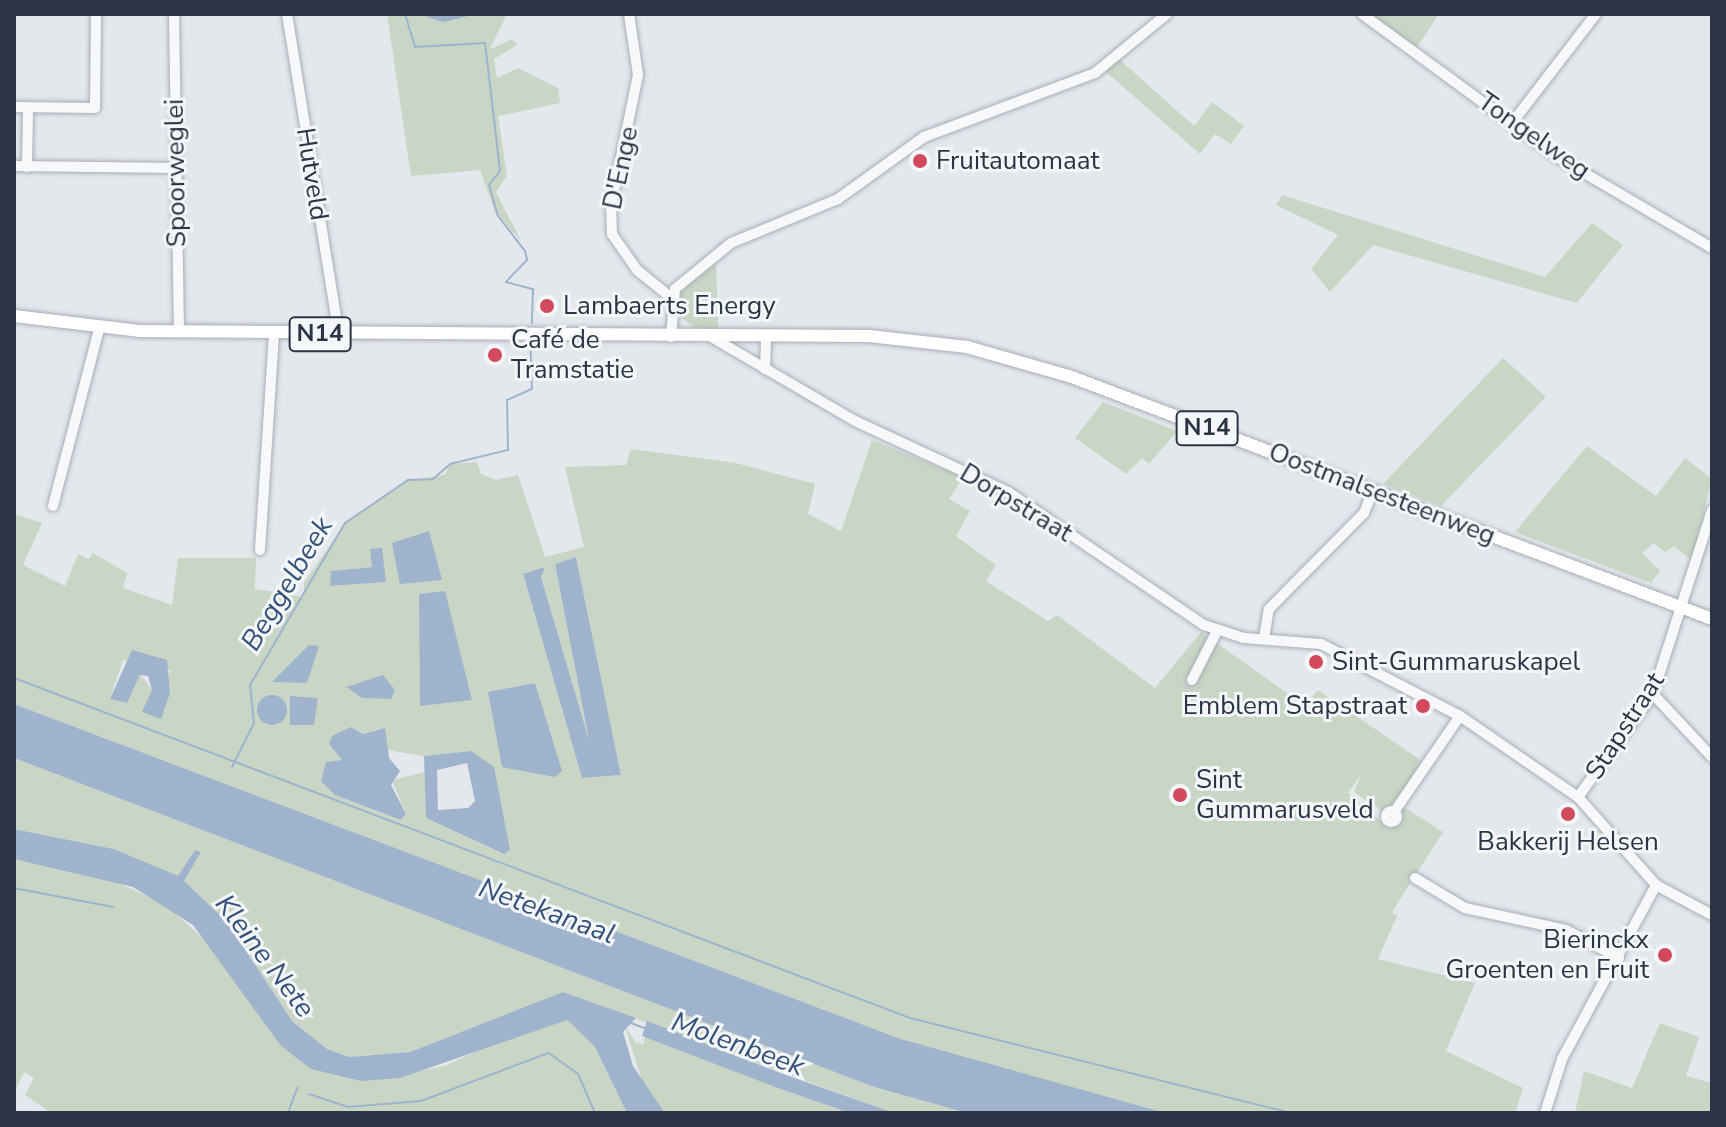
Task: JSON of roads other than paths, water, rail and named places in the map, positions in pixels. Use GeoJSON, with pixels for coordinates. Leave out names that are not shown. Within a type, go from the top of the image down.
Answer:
{"type":"FeatureCollection","features":[{"type":"Feature","properties":{"kind":"main road","name":"N14"},"geometry":{"type":"LineString","coordinates":[[14,316],[99,329],[179,332],[671,337]]}},
{"type":"Feature","properties":{"kind":"main road","name":"Oostmalsesteenweg"},"geometry":{"type":"LineString","coordinates":[[671,337],[898,337],[981,350],[1373,491],[1712,619]]}},
{"type":"Feature","properties":{"kind":"street"},"geometry":{"type":"LineString","coordinates":[[14,107],[95,108],[96,14]]}},
{"type":"Feature","properties":{"kind":"street","name":"Spoorweglei"},"geometry":{"type":"LineString","coordinates":[[174,14],[179,332]]}},
{"type":"Feature","properties":{"kind":"street","name":"Hutveld"},"geometry":{"type":"LineString","coordinates":[[287,14],[339,334]]}},
{"type":"Feature","properties":{"kind":"street","name":"D'Enge"},"geometry":{"type":"LineString","coordinates":[[629,14],[638,75],[611,205],[612,234],[637,270],[673,299]]}},
{"type":"Feature","properties":{"kind":"street"},"geometry":{"type":"LineString","coordinates":[[671,337],[673,299],[683,277],[731,243],[838,199],[924,137],[1095,73],[1167,14]]}},
{"type":"Feature","properties":{"kind":"street","name":"Tongelweg"},"geometry":{"type":"LineString","coordinates":[[1362,14],[1512,123],[1712,248]]}},
{"type":"Feature","properties":{"kind":"street"},"geometry":{"type":"LineString","coordinates":[[1512,123],[1596,14]]}},
{"type":"Feature","properties":{"kind":"street"},"geometry":{"type":"LineString","coordinates":[[27,167],[28,108]]}},
{"type":"Feature","properties":{"kind":"street"},"geometry":{"type":"LineString","coordinates":[[14,166],[176,168]]}},
{"type":"Feature","properties":{"kind":"street"},"geometry":{"type":"LineString","coordinates":[[53,506],[99,329]]}},
{"type":"Feature","properties":{"kind":"street"},"geometry":{"type":"LineString","coordinates":[[260,550],[274,333]]}},
{"type":"Feature","properties":{"kind":"street"},"geometry":{"type":"LineString","coordinates":[[760,337],[760,366]]}},
{"type":"Feature","properties":{"kind":"street","name":"Dorpstraat"},"geometry":{"type":"LineString","coordinates":[[713,338],[855,421],[1008,492],[1217,631],[1321,644],[1460,716],[1578,797],[1656,885],[1712,915]]}},
{"type":"Feature","properties":{"kind":"street"},"geometry":{"type":"LineString","coordinates":[[1264,639],[1269,609],[1364,513],[1373,491]]}},
{"type":"Feature","properties":{"kind":"street","name":"Stapstraat"},"geometry":{"type":"LineString","coordinates":[[1578,797],[1653,694],[1712,510]]}},
{"type":"Feature","properties":{"kind":"street"},"geometry":{"type":"LineString","coordinates":[[1192,680],[1217,631]]}},
{"type":"Feature","properties":{"kind":"street"},"geometry":{"type":"LineString","coordinates":[[1653,694],[1712,757]]}},
{"type":"Feature","properties":{"kind":"street"},"geometry":{"type":"LineString","coordinates":[[1394,812],[1460,716]]}},
{"type":"Feature","properties":{"kind":"street"},"geometry":{"type":"LineString","coordinates":[[1415,878],[1465,908],[1566,930],[1619,958]]}},
{"type":"Feature","properties":{"kind":"street"},"geometry":{"type":"LineString","coordinates":[[1545,1113],[1562,1059],[1656,885]]}},
{"type":"Feature","properties":{"kind":"water"},"geometry":{"type":"Polygon","coordinates":[[[425,14],[476,14],[443,22],[425,16],[425,14]]]}},
{"type":"Feature","properties":{"kind":"water"},"geometry":{"type":"Polygon","coordinates":[[[429,531],[442,580],[400,584],[392,543],[429,531]]]}},
{"type":"Feature","properties":{"kind":"water"},"geometry":{"type":"Polygon","coordinates":[[[382,548],[386,582],[330,586],[331,571],[372,567],[370,549],[382,548]]]}},
{"type":"Feature","properties":{"kind":"water"},"geometry":{"type":"Polygon","coordinates":[[[576,557],[621,775],[582,778],[523,574],[545,567],[541,577],[589,740],[555,564],[576,557]]]}},
{"type":"Feature","properties":{"kind":"water"},"geometry":{"type":"Polygon","coordinates":[[[445,591],[472,700],[420,706],[419,594],[445,591]]]}},
{"type":"Feature","properties":{"kind":"water"},"geometry":{"type":"Polygon","coordinates":[[[309,645],[319,646],[307,683],[272,682],[309,645]]]}},
{"type":"Feature","properties":{"kind":"water"},"geometry":{"type":"Polygon","coordinates":[[[132,650],[167,660],[170,693],[161,719],[142,712],[152,690],[148,676],[140,675],[127,703],[110,699],[132,650]]]}},
{"type":"Feature","properties":{"kind":"water"},"geometry":{"type":"Polygon","coordinates":[[[383,675],[395,690],[391,699],[362,698],[346,687],[383,675]]]}},
{"type":"Feature","properties":{"kind":"water"},"geometry":{"type":"Polygon","coordinates":[[[535,683],[562,771],[555,777],[502,767],[488,692],[535,683]]]}},
{"type":"Feature","properties":{"kind":"water"},"geometry":{"type":"Polygon","coordinates":[[[272,695],[283,699],[287,710],[283,721],[272,725],[261,721],[257,710],[261,699],[272,695]]]}},
{"type":"Feature","properties":{"kind":"water"},"geometry":{"type":"Polygon","coordinates":[[[290,696],[318,698],[314,725],[290,725],[290,696]]]}},
{"type":"Feature","properties":{"kind":"water","name":"Netekanaal"},"geometry":{"type":"Polygon","coordinates":[[[14,704],[901,1039],[1165,1113],[967,1113],[874,1087],[14,758],[14,704]]]}},
{"type":"Feature","properties":{"kind":"water"},"geometry":{"type":"Polygon","coordinates":[[[351,727],[363,734],[385,728],[389,758],[400,771],[391,785],[406,814],[401,820],[335,795],[321,781],[326,762],[342,760],[329,744],[332,736],[351,727]]]}},
{"type":"Feature","properties":{"kind":"water"},"geometry":{"type":"Polygon","coordinates":[[[471,751],[494,767],[510,850],[504,854],[426,818],[424,756],[471,751]],[[467,763],[437,770],[438,810],[468,808],[475,801],[467,763]]]}},
{"type":"Feature","properties":{"kind":"water"},"geometry":{"type":"Polygon","coordinates":[[[14,829],[114,849],[178,876],[195,850],[201,852],[184,881],[227,922],[292,1021],[327,1049],[349,1057],[410,1052],[563,992],[636,1018],[623,1032],[633,1066],[665,1113],[627,1113],[595,1047],[567,1020],[400,1078],[361,1081],[311,1069],[281,1046],[193,925],[133,887],[14,859],[14,829]]]}},
{"type":"Feature","properties":{"kind":"water"},"geometry":{"type":"Polygon","coordinates":[[[647,1021],[894,1113],[850,1113],[778,1088],[642,1036],[647,1021]]]}},
{"type":"Feature","properties":{"kind":"waterway","name":"Beggelbeek"},"geometry":{"type":"LineString","coordinates":[[405,14],[415,47],[485,43],[500,171],[489,185],[498,216],[525,251],[527,260],[506,282],[533,289],[532,323]]}},
{"type":"Feature","properties":{"kind":"waterway","name":"Beggelbeek"},"geometry":{"type":"LineString","coordinates":[[232,767],[254,723],[250,685],[345,523],[408,480],[433,479],[450,464],[508,450],[507,400],[532,389],[531,351]]}},
{"type":"Feature","properties":{"kind":"waterway","name":"Netekanaal"},"geometry":{"type":"LineString","coordinates":[[14,678],[910,1018],[1291,1113]]}},
{"type":"Feature","properties":{"kind":"waterway"},"geometry":{"type":"LineString","coordinates":[[14,888],[113,907]]}},
{"type":"Feature","properties":{"kind":"waterway","name":"Molenbeek"},"geometry":{"type":"LineString","coordinates":[[631,1023],[644,1028]]}},
{"type":"Feature","properties":{"kind":"waterway"},"geometry":{"type":"LineString","coordinates":[[309,1094],[348,1107],[421,1101],[549,1053],[578,1074],[595,1113]]}},
{"type":"Feature","properties":{"kind":"waterway"},"geometry":{"type":"LineString","coordinates":[[288,1113],[297,1088]]}},
{"type":"Feature","properties":{"kind":"place","name":"Fruitautomaat"},"geometry":{"type":"Point","coordinates":[920,161]}},
{"type":"Feature","properties":{"kind":"place","name":"Lambaerts Energy"},"geometry":{"type":"Point","coordinates":[547,306]}},
{"type":"Feature","properties":{"kind":"place","name":"Café de Tramstatie"},"geometry":{"type":"Point","coordinates":[495,355]}},
{"type":"Feature","properties":{"kind":"place","name":"Sint-Gummaruskapel"},"geometry":{"type":"Point","coordinates":[1316,662]}},
{"type":"Feature","properties":{"kind":"place","name":"Emblem Stapstraat"},"geometry":{"type":"Point","coordinates":[1423,706]}},
{"type":"Feature","properties":{"kind":"place","name":"Sint Gummarusveld"},"geometry":{"type":"Point","coordinates":[1180,795]}},
{"type":"Feature","properties":{"kind":"place","name":"Bakkerij Helsen"},"geometry":{"type":"Point","coordinates":[1568,814]}},
{"type":"Feature","properties":{"kind":"place","name":"Bierinckx Groenten en Fruit"},"geometry":{"type":"Point","coordinates":[1665,955]}},
{"type":"Feature","properties":{"kind":"water label","name":"Kleine Nete"},"geometry":{"type":"Point","coordinates":[265,956]}}]}
